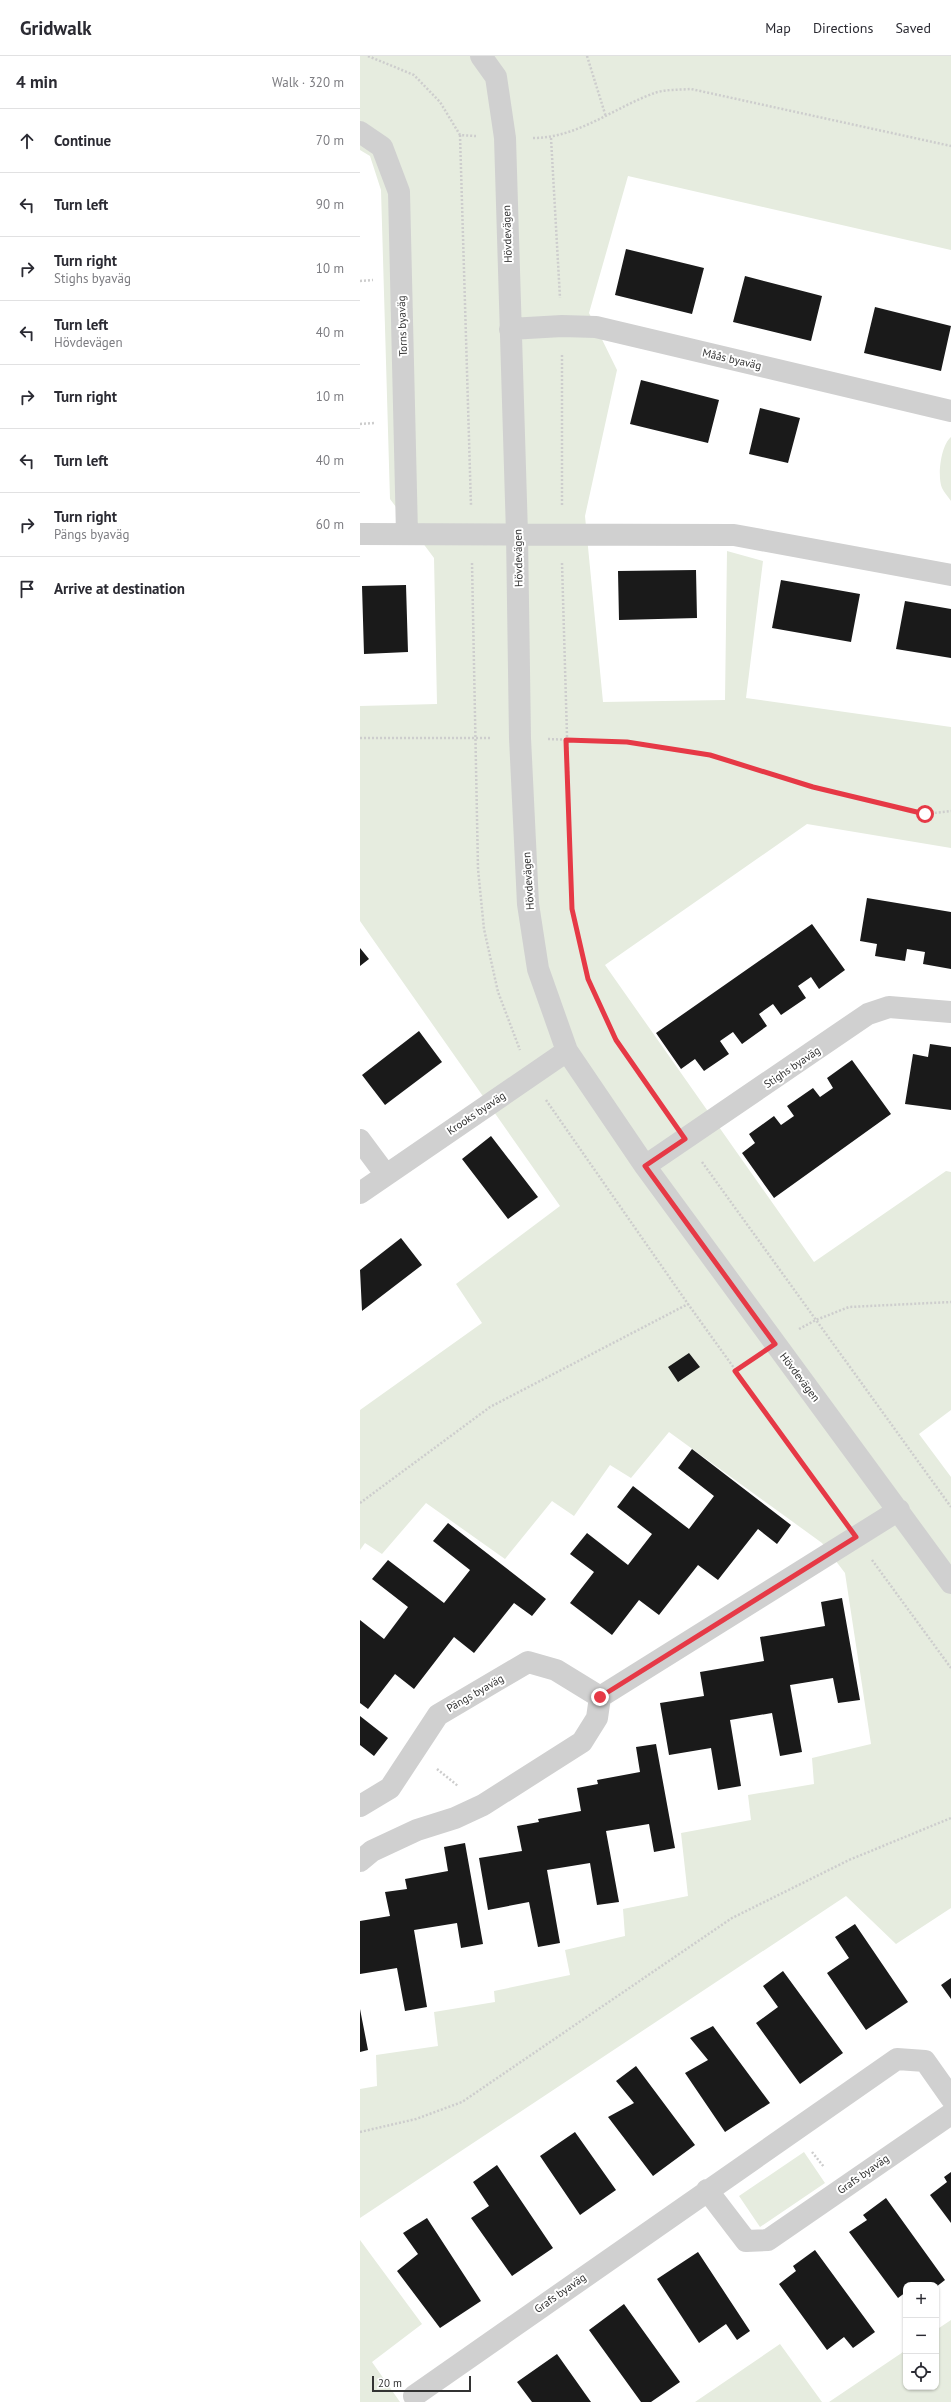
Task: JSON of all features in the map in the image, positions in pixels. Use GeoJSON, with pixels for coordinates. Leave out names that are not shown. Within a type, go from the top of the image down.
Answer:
{"type":"FeatureCollection","features":[{"type":"Feature","properties":{"kind":"street","name":"Hövdevägen"},"geometry":{"type":"LineString","coordinates":[[481,56],[496,76],[505,138],[510,329],[518,534],[520,738],[528,904],[538,969],[566,1050],[645,1166],[951,1583]]}},
{"type":"Feature","properties":{"kind":"street","name":"Torns byaväg"},"geometry":{"type":"LineString","coordinates":[[360,132],[382,147],[399,192],[407,534]]}},
{"type":"Feature","properties":{"kind":"street","name":"Måås byaväg"},"geometry":{"type":"LineString","coordinates":[[510,329],[562,326],[596,327],[951,411]]}},
{"type":"Feature","properties":{"kind":"street"},"geometry":{"type":"LineString","coordinates":[[360,534],[734,535],[951,575]]}},
{"type":"Feature","properties":{"kind":"street","name":"Stighs byaväg"},"geometry":{"type":"LineString","coordinates":[[645,1166],[868,1014],[889,1007],[951,1012]]}},
{"type":"Feature","properties":{"kind":"street","name":"Krooks byaväg"},"geometry":{"type":"LineString","coordinates":[[360,1193],[566,1050]]}},
{"type":"Feature","properties":{"kind":"street"},"geometry":{"type":"LineString","coordinates":[[360,1140],[386,1175]]}},
{"type":"Feature","properties":{"kind":"street"},"geometry":{"type":"LineString","coordinates":[[360,1861],[372,1851],[417,1830],[455,1818],[483,1805],[582,1742],[597,1718],[600,1697],[898,1510]]}},
{"type":"Feature","properties":{"kind":"street","name":"Pängs byaväg"},"geometry":{"type":"LineString","coordinates":[[360,1806],[390,1788],[438,1715],[528,1662],[556,1670],[600,1697]]}},
{"type":"Feature","properties":{"kind":"street","name":"Grafs byaväg"},"geometry":{"type":"LineString","coordinates":[[414,2396],[707,2190],[897,2059],[925,2061],[951,2098]]}},
{"type":"Feature","properties":{"kind":"street","name":"Grafs byaväg"},"geometry":{"type":"LineString","coordinates":[[707,2190],[746,2242],[768,2240],[951,2114]]}},
{"type":"Feature","properties":{"kind":"path"},"geometry":{"type":"LineString","coordinates":[[587,56],[606,117],[653,93],[691,89],[951,146]]}},
{"type":"Feature","properties":{"kind":"path"},"geometry":{"type":"LineString","coordinates":[[460,134],[472,534],[474,738],[478,869],[484,929],[498,992],[530,1076],[735,1371],[951,1668]]}},
{"type":"Feature","properties":{"kind":"path"},"geometry":{"type":"LineString","coordinates":[[551,138],[562,326],[562,534],[566,740],[572,909],[588,979],[616,1040],[685,1139],[951,1507]]}},
{"type":"Feature","properties":{"kind":"path"},"geometry":{"type":"LineString","coordinates":[[360,738],[520,738],[627,742],[710,755],[813,787],[925,814],[951,811]]}},
{"type":"Feature","properties":{"kind":"path"},"geometry":{"type":"LineString","coordinates":[[735,1371],[775,1344],[816,1320],[848,1307],[951,1302]]}},
{"type":"Feature","properties":{"kind":"path"},"geometry":{"type":"LineString","coordinates":[[360,1503],[490,1407],[688,1304]]}},
{"type":"Feature","properties":{"kind":"path"},"geometry":{"type":"LineString","coordinates":[[415,1751],[483,1805]]}},
{"type":"Feature","properties":{"kind":"path"},"geometry":{"type":"LineString","coordinates":[[360,2132],[416,2119],[462,2102],[732,1918],[850,1860],[951,1818]]}},
{"type":"Feature","properties":{"kind":"path"},"geometry":{"type":"LineString","coordinates":[[795,2130],[841,2190]]}},
{"type":"Feature","properties":{"kind":"shaded area"},"geometry":{"type":"Polygon","coordinates":[[[360,56],[951,56],[951,250],[628,176],[589,313],[617,370],[585,516],[603,702],[725,700],[727,551],[763,561],[746,698],[951,727],[951,848],[807,824],[605,965],[814,1262],[946,1171],[951,1172],[951,1410],[919,1434],[951,1477],[951,1908],[896,1944],[846,1896],[360,2218],[360,2089],[377,2086],[376,2055],[438,2046],[434,2012],[495,2002],[494,1991],[570,1975],[565,1950],[625,1936],[623,1909],[688,1896],[681,1833],[751,1820],[748,1795],[814,1784],[812,1758],[871,1744],[845,1573],[822,1543],[669,1432],[631,1478],[610,1465],[574,1516],[552,1501],[505,1559],[426,1503],[382,1554],[365,1543],[360,1550],[360,1410],[482,1323],[456,1284],[560,1206],[360,921],[360,706],[437,704],[434,558],[390,499],[381,190],[370,156],[360,150],[360,56]]]}},
{"type":"Feature","properties":{"kind":"shaded area"},"geometry":{"type":"Polygon","coordinates":[[[951,437],[951,501],[942,488],[940,469],[942,453],[951,437]]]}},
{"type":"Feature","properties":{"kind":"shaded area"},"geometry":{"type":"Polygon","coordinates":[[[804,2152],[825,2183],[760,2227],[739,2196],[804,2152]]]}},
{"type":"Feature","properties":{"kind":"shaded area"},"geometry":{"type":"Polygon","coordinates":[[[360,2240],[422,2324],[372,2362],[400,2402],[360,2402],[360,2240]]]}},
{"type":"Feature","properties":{"kind":"shaded area"},"geometry":{"type":"Polygon","coordinates":[[[951,2320],[951,2402],[829,2402],[903,2352],[903,2390],[939,2390],[939,2328],[951,2320]]]}},
{"type":"Feature","properties":{"kind":"shaded area"},"geometry":{"type":"Polygon","coordinates":[[[780,2344],[822,2402],[695,2402],[780,2344]]]}},
{"type":"Feature","properties":{"kind":"building"},"geometry":{"type":"Polygon","coordinates":[[[626,249],[704,268],[692,314],[615,295],[626,249]]]}},
{"type":"Feature","properties":{"kind":"building"},"geometry":{"type":"Polygon","coordinates":[[[745,276],[822,296],[811,341],[733,322],[745,276]]]}},
{"type":"Feature","properties":{"kind":"building"},"geometry":{"type":"Polygon","coordinates":[[[875,307],[951,326],[941,371],[864,353],[875,307]]]}},
{"type":"Feature","properties":{"kind":"building"},"geometry":{"type":"Polygon","coordinates":[[[641,380],[719,400],[708,443],[630,424],[641,380]]]}},
{"type":"Feature","properties":{"kind":"building"},"geometry":{"type":"Polygon","coordinates":[[[760,408],[800,418],[788,463],[749,454],[760,408]]]}},
{"type":"Feature","properties":{"kind":"building"},"geometry":{"type":"Polygon","coordinates":[[[696,570],[697,618],[619,620],[618,571],[696,570]]]}},
{"type":"Feature","properties":{"kind":"building"},"geometry":{"type":"Polygon","coordinates":[[[781,580],[860,594],[851,642],[772,628],[781,580]]]}},
{"type":"Feature","properties":{"kind":"building"},"geometry":{"type":"Polygon","coordinates":[[[406,585],[408,652],[364,654],[362,586],[406,585]]]}},
{"type":"Feature","properties":{"kind":"building"},"geometry":{"type":"Polygon","coordinates":[[[905,601],[951,609],[951,658],[896,649],[905,601]]]}},
{"type":"Feature","properties":{"kind":"building"},"geometry":{"type":"Polygon","coordinates":[[[867,898],[951,912],[951,969],[923,964],[925,952],[907,949],[905,961],[875,956],[877,944],[860,941],[867,898]]]}},
{"type":"Feature","properties":{"kind":"building"},"geometry":{"type":"Polygon","coordinates":[[[812,924],[845,970],[819,989],[811,977],[798,986],[806,998],[781,1015],[773,1004],[759,1014],[767,1026],[742,1044],[733,1032],[720,1041],[729,1054],[704,1071],[695,1059],[681,1069],[656,1033],[812,924]]]}},
{"type":"Feature","properties":{"kind":"building"},"geometry":{"type":"Polygon","coordinates":[[[360,948],[369,959],[360,966],[360,948]]]}},
{"type":"Feature","properties":{"kind":"building"},"geometry":{"type":"Polygon","coordinates":[[[419,1031],[442,1062],[385,1105],[362,1075],[419,1031]]]}},
{"type":"Feature","properties":{"kind":"building"},"geometry":{"type":"Polygon","coordinates":[[[930,1044],[951,1047],[951,1110],[905,1104],[913,1054],[928,1057],[930,1044]]]}},
{"type":"Feature","properties":{"kind":"building"},"geometry":{"type":"Polygon","coordinates":[[[852,1060],[891,1114],[774,1198],[742,1153],[755,1143],[749,1134],[774,1116],[781,1125],[794,1116],[787,1106],[813,1088],[820,1097],[833,1088],[827,1078],[852,1060]]]}},
{"type":"Feature","properties":{"kind":"building"},"geometry":{"type":"Polygon","coordinates":[[[491,1136],[538,1197],[508,1219],[462,1159],[491,1136]]]}},
{"type":"Feature","properties":{"kind":"building"},"geometry":{"type":"Polygon","coordinates":[[[401,1238],[422,1265],[362,1311],[360,1270],[401,1238]]]}},
{"type":"Feature","properties":{"kind":"building"},"geometry":{"type":"Polygon","coordinates":[[[689,1353],[700,1367],[678,1382],[668,1367],[689,1353]]]}},
{"type":"Feature","properties":{"kind":"building"},"geometry":{"type":"Polygon","coordinates":[[[692,1449],[791,1525],[777,1544],[758,1529],[718,1580],[698,1565],[659,1615],[639,1600],[612,1635],[570,1603],[594,1572],[570,1554],[587,1533],[628,1565],[652,1534],[617,1507],[633,1486],[689,1529],[714,1496],[678,1468],[692,1449]]]}},
{"type":"Feature","properties":{"kind":"building"},"geometry":{"type":"Polygon","coordinates":[[[448,1523],[546,1599],[532,1616],[514,1603],[474,1653],[454,1637],[414,1689],[395,1674],[368,1709],[360,1703],[360,1620],[384,1639],[408,1607],[372,1579],[388,1560],[444,1603],[470,1570],[433,1541],[448,1523]]]}},
{"type":"Feature","properties":{"kind":"building"},"geometry":{"type":"Polygon","coordinates":[[[842,1598],[860,1700],[838,1703],[833,1678],[790,1685],[802,1752],[780,1756],[772,1713],[730,1720],[741,1786],[718,1790],[711,1748],[669,1755],[660,1703],[704,1696],[700,1672],[764,1661],[760,1637],[825,1626],[821,1602],[842,1598]]]}},
{"type":"Feature","properties":{"kind":"building"},"geometry":{"type":"Polygon","coordinates":[[[360,1716],[388,1738],[374,1756],[360,1745],[360,1716]]]}},
{"type":"Feature","properties":{"kind":"building"},"geometry":{"type":"Polygon","coordinates":[[[656,1744],[675,1848],[654,1852],[649,1824],[606,1831],[619,1902],[597,1905],[590,1863],[547,1870],[560,1943],[538,1947],[529,1902],[488,1910],[479,1858],[522,1851],[517,1826],[539,1822],[538,1819],[581,1811],[577,1788],[598,1784],[597,1780],[640,1772],[636,1747],[656,1744]]]}},
{"type":"Feature","properties":{"kind":"building"},"geometry":{"type":"Polygon","coordinates":[[[465,1843],[483,1944],[461,1948],[457,1923],[414,1930],[427,2007],[405,2011],[397,1968],[360,1974],[360,1921],[390,1916],[385,1892],[407,1889],[405,1879],[448,1871],[444,1847],[465,1843]]]}},
{"type":"Feature","properties":{"kind":"building"},"geometry":{"type":"Polygon","coordinates":[[[855,1924],[908,2002],[866,2030],[827,1973],[849,1958],[835,1937],[855,1924]]]}},
{"type":"Feature","properties":{"kind":"building"},"geometry":{"type":"Polygon","coordinates":[[[783,1971],[843,2053],[800,2084],[756,2023],[778,2007],[763,1986],[783,1971]]]}},
{"type":"Feature","properties":{"kind":"building"},"geometry":{"type":"Polygon","coordinates":[[[951,1978],[951,1999],[941,1985],[951,1978]]]}},
{"type":"Feature","properties":{"kind":"building"},"geometry":{"type":"Polygon","coordinates":[[[360,2009],[368,2050],[360,2052],[360,2009]]]}},
{"type":"Feature","properties":{"kind":"building"},"geometry":{"type":"Polygon","coordinates":[[[713,2026],[770,2103],[725,2132],[685,2073],[708,2060],[690,2038],[713,2026]]]}},
{"type":"Feature","properties":{"kind":"building"},"geometry":{"type":"Polygon","coordinates":[[[636,2066],[695,2145],[653,2176],[608,2117],[634,2103],[616,2081],[636,2066]]]}},
{"type":"Feature","properties":{"kind":"building"},"geometry":{"type":"Polygon","coordinates":[[[575,2132],[616,2190],[580,2215],[540,2156],[575,2132]]]}},
{"type":"Feature","properties":{"kind":"building"},"geometry":{"type":"Polygon","coordinates":[[[497,2165],[553,2248],[512,2276],[471,2218],[489,2206],[473,2182],[497,2165]]]}},
{"type":"Feature","properties":{"kind":"building"},"geometry":{"type":"Polygon","coordinates":[[[951,2172],[951,2223],[930,2195],[947,2182],[944,2177],[951,2172]]]}},
{"type":"Feature","properties":{"kind":"building"},"geometry":{"type":"Polygon","coordinates":[[[886,2198],[945,2280],[939,2285],[939,2282],[903,2282],[903,2294],[898,2298],[849,2232],[867,2220],[863,2215],[886,2198]]]}},
{"type":"Feature","properties":{"kind":"building"},"geometry":{"type":"Polygon","coordinates":[[[427,2218],[481,2301],[440,2328],[397,2271],[418,2254],[403,2233],[427,2218]]]}},
{"type":"Feature","properties":{"kind":"building"},"geometry":{"type":"Polygon","coordinates":[[[815,2250],[875,2332],[853,2348],[844,2337],[827,2350],[779,2284],[796,2271],[793,2266],[815,2250]]]}},
{"type":"Feature","properties":{"kind":"building"},"geometry":{"type":"Polygon","coordinates":[[[698,2252],[750,2331],[737,2340],[726,2324],[699,2343],[657,2279],[698,2252]]]}},
{"type":"Feature","properties":{"kind":"building"},"geometry":{"type":"Polygon","coordinates":[[[624,2304],[680,2382],[651,2402],[641,2402],[589,2330],[624,2304]]]}},
{"type":"Feature","properties":{"kind":"building"},"geometry":{"type":"Polygon","coordinates":[[[557,2354],[591,2402],[532,2402],[517,2382],[557,2354]]]}},
{"type":"Feature","properties":{"kind":"route"},"geometry":{"type":"LineString","coordinates":[[600,1697],[856,1537],[735,1371],[775,1344],[645,1166],[685,1139],[616,1040],[588,979],[572,909],[566,740],[627,742],[710,755],[813,787],[925,814]]}}]}
